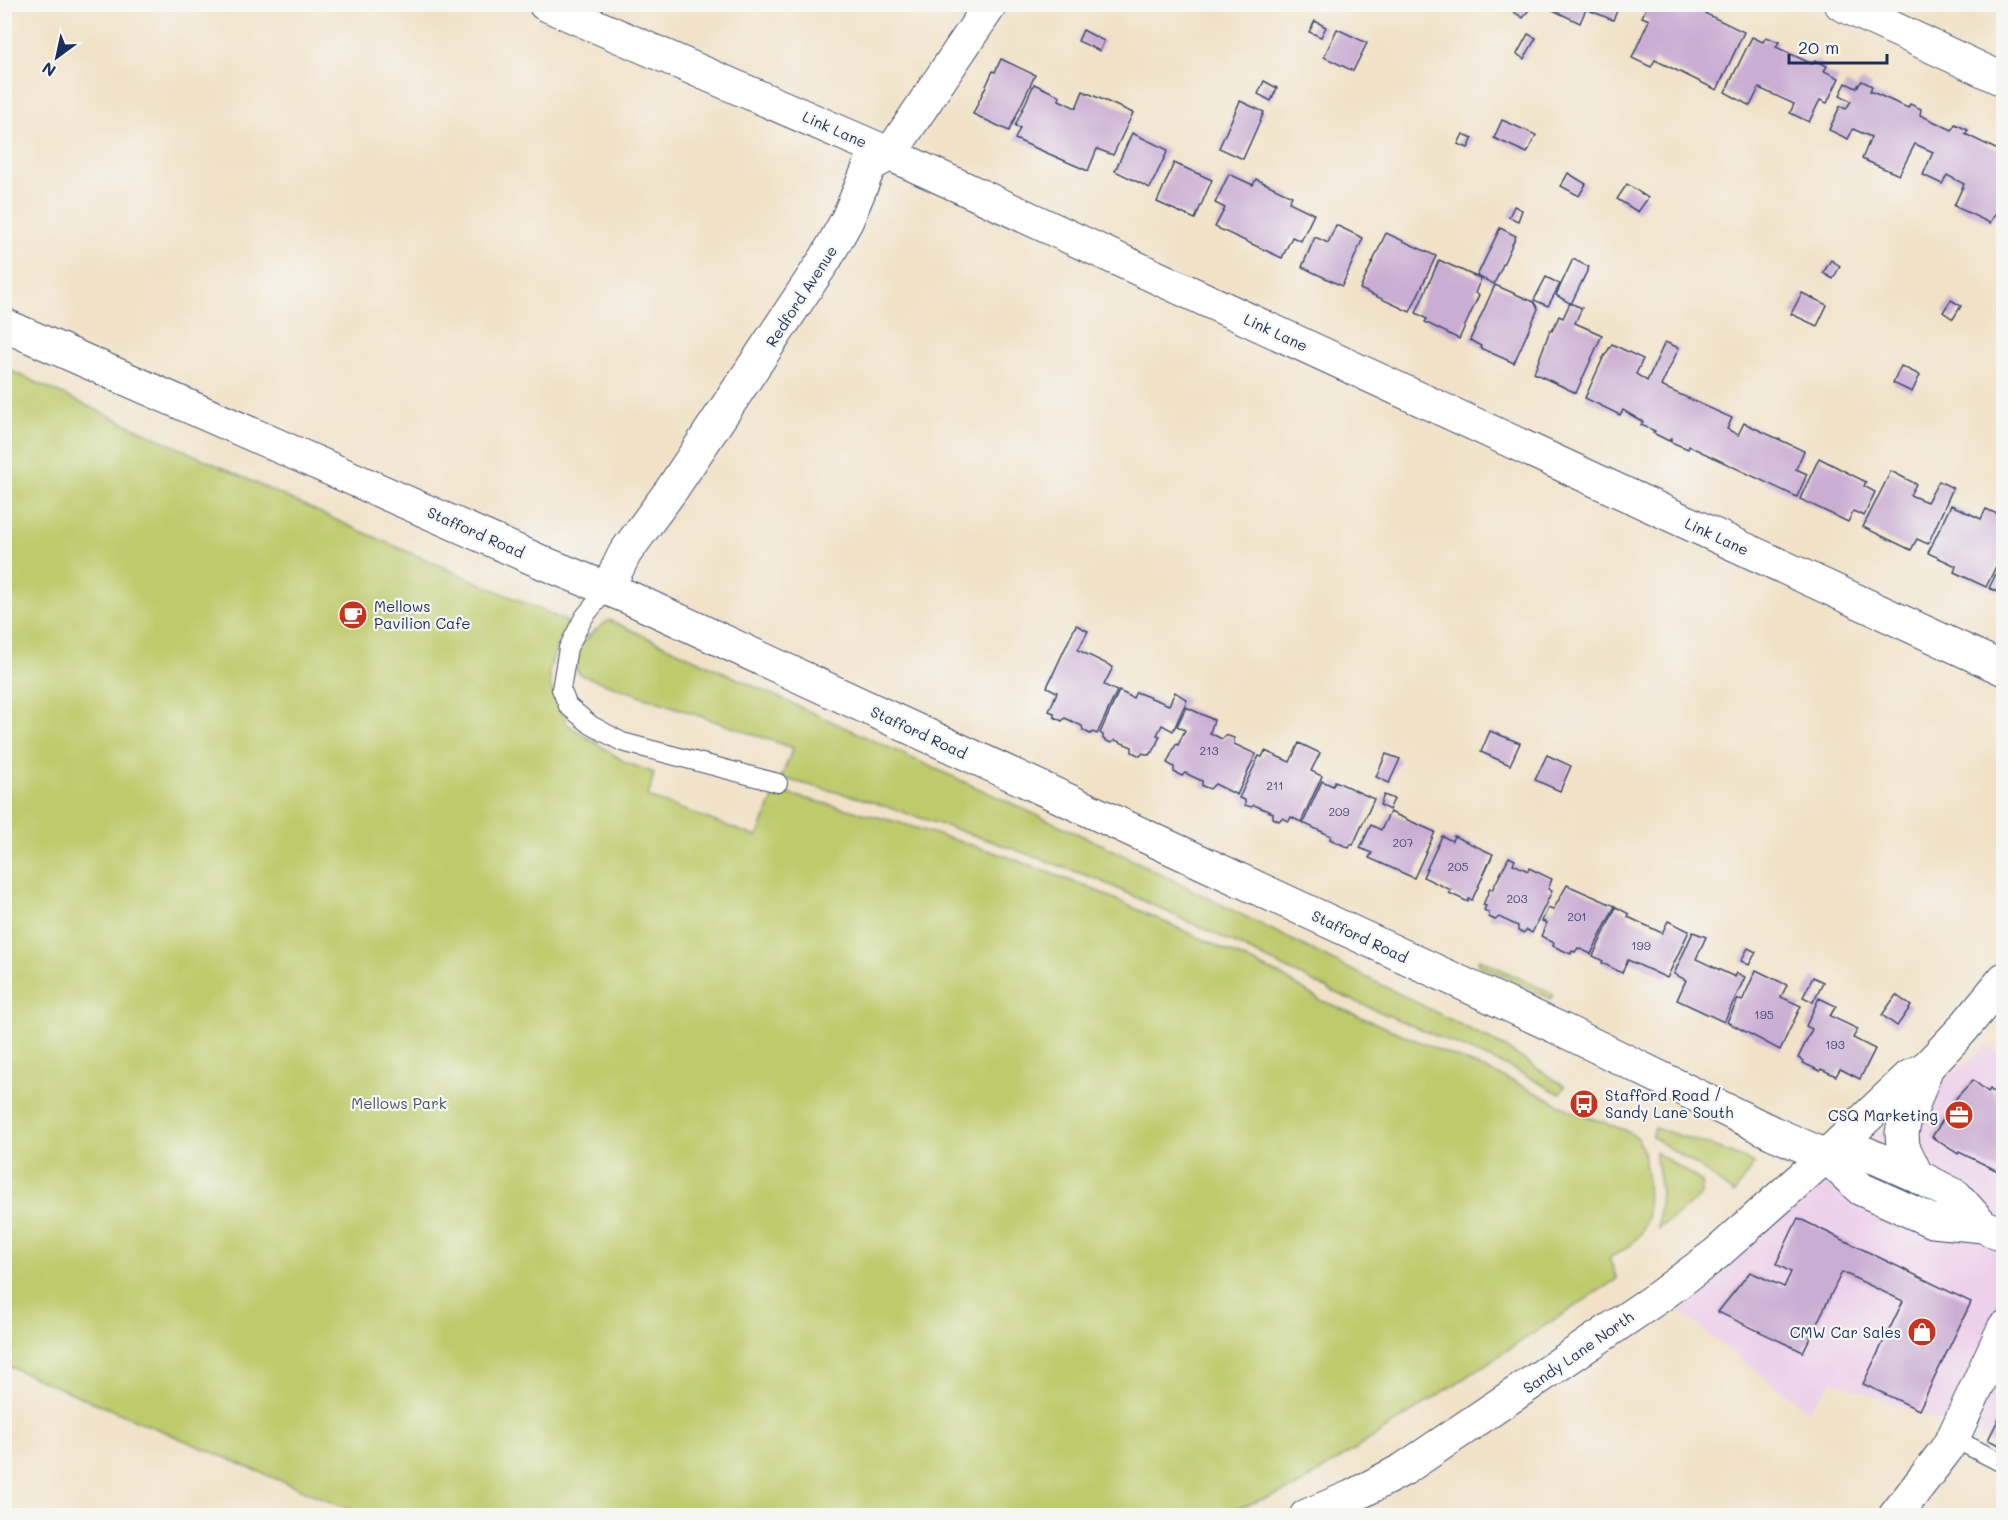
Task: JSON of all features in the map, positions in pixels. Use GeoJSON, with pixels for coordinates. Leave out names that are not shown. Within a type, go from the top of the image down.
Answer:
{"type":"FeatureCollection","features":[{"type":"Feature","properties":{"kind":"street","name":"Link Lane"},"geometry":{"type":"LineString","coordinates":[[545,4],[890,154],[2004,669]]}},
{"type":"Feature","properties":{"kind":"street","name":"Redford Avenue"},"geometry":{"type":"LineString","coordinates":[[607,589],[625,553],[672,489],[820,267],[847,220],[870,165],[890,154],[990,4]]}},
{"type":"Feature","properties":{"kind":"street"},"geometry":{"type":"LineString","coordinates":[[1841,4],[2004,80]]}},
{"type":"Feature","properties":{"kind":"street","name":"Stafford Road"},"geometry":{"type":"LineString","coordinates":[[4,325],[607,589],[1569,1033],[1773,1133],[1826,1155],[1861,1189],[1932,1221],[1993,1231]]}},
{"type":"Feature","properties":{"kind":"street"},"geometry":{"type":"LineString","coordinates":[[1917,1176],[1903,1147],[1902,1133],[1905,1119],[1912,1108],[1927,1068],[2004,979]]}},
{"type":"Feature","properties":{"kind":"street","name":"Sandy Lane North"},"geometry":{"type":"LineString","coordinates":[[1306,1515],[1351,1497],[1404,1469],[1651,1302],[1716,1254],[1909,1077],[1927,1068]]}},
{"type":"Feature","properties":{"kind":"street","name":"Stafford Road"},"geometry":{"type":"LineString","coordinates":[[1826,1155],[1865,1153],[1917,1176],[1956,1196],[1993,1231]]}},
{"type":"Feature","properties":{"kind":"street"},"geometry":{"type":"LineString","coordinates":[[1895,1515],[1953,1438],[2004,1328]]}},
{"type":"Feature","properties":{"kind":"lane"},"geometry":{"type":"LineString","coordinates":[[607,589],[584,617],[568,648],[561,689],[568,706],[591,725],[622,742],[778,783]]}},
{"type":"Feature","properties":{"kind":"lane"},"geometry":{"type":"LineString","coordinates":[[1953,1438],[2004,1464]]}},
{"type":"Feature","properties":{"kind":"shaded area"},"geometry":{"type":"Polygon","coordinates":[[[1986,1046],[2003,1054],[2003,1450],[1973,1435],[1833,1380],[1808,1411],[1679,1311],[1799,1198],[1986,1046]]]}},
{"type":"Feature","properties":{"kind":"green space","name":"Mellows Park"},"geometry":{"type":"Polygon","coordinates":[[[5,368],[347,525],[568,622],[549,672],[551,688],[568,725],[625,762],[654,773],[648,797],[757,837],[776,791],[897,822],[1006,856],[1097,891],[1280,975],[1318,999],[1515,1082],[1574,1112],[1625,1130],[1638,1138],[1643,1151],[1647,1174],[1648,1214],[1642,1232],[1630,1246],[1609,1258],[1617,1279],[1295,1488],[1218,1515],[362,1515],[5,1365],[5,368]]]}},
{"type":"Feature","properties":{"kind":"green space"},"geometry":{"type":"Polygon","coordinates":[[[609,620],[1105,846],[1501,1045],[1565,1086],[1560,1094],[1513,1069],[1338,994],[1099,880],[863,799],[781,778],[793,748],[581,675],[575,667],[576,652],[595,630],[609,620]]]}},
{"type":"Feature","properties":{"kind":"green space"},"geometry":{"type":"Polygon","coordinates":[[[1479,959],[1553,994],[1551,999],[1477,964],[1479,959]]]}},
{"type":"Feature","properties":{"kind":"green space"},"geometry":{"type":"Polygon","coordinates":[[[1655,1128],[1713,1146],[1754,1163],[1734,1194],[1695,1164],[1652,1137],[1655,1128]]]}},
{"type":"Feature","properties":{"kind":"green space"},"geometry":{"type":"Polygon","coordinates":[[[1655,1152],[1703,1184],[1700,1197],[1658,1229],[1661,1191],[1655,1152]]]}},
{"type":"Feature","properties":{"kind":"building"},"geometry":{"type":"Polygon","coordinates":[[[1519,4],[1533,4],[1523,18],[1514,12],[1519,4]]]}},
{"type":"Feature","properties":{"kind":"building"},"geometry":{"type":"Polygon","coordinates":[[[1545,4],[1620,4],[1613,20],[1586,9],[1580,23],[1544,6],[1545,4]]]}},
{"type":"Feature","properties":{"kind":"building"},"geometry":{"type":"Polygon","coordinates":[[[1648,4],[1686,4],[1744,32],[1717,90],[1655,60],[1651,67],[1632,58],[1649,20],[1642,17],[1648,4]]]}},
{"type":"Feature","properties":{"kind":"building"},"geometry":{"type":"Polygon","coordinates":[[[1315,21],[1326,27],[1321,37],[1309,32],[1315,21]]]}},
{"type":"Feature","properties":{"kind":"building"},"geometry":{"type":"Polygon","coordinates":[[[1337,29],[1367,43],[1353,71],[1324,57],[1337,29]]]}},
{"type":"Feature","properties":{"kind":"building"},"geometry":{"type":"Polygon","coordinates":[[[1083,30],[1104,41],[1100,51],[1078,41],[1083,30]]]}},
{"type":"Feature","properties":{"kind":"building"},"geometry":{"type":"Polygon","coordinates":[[[1528,34],[1536,38],[1524,59],[1517,54],[1528,34]]]}},
{"type":"Feature","properties":{"kind":"building"},"geometry":{"type":"Polygon","coordinates":[[[1752,37],[1763,42],[1766,37],[1779,42],[1776,47],[1812,64],[1815,60],[1827,66],[1824,71],[1839,78],[1827,103],[1820,100],[1809,122],[1790,113],[1794,104],[1759,88],[1750,106],[1725,92],[1752,37]]]}},
{"type":"Feature","properties":{"kind":"building"},"geometry":{"type":"Polygon","coordinates":[[[1001,59],[1035,75],[1009,131],[973,114],[1001,59]]]}},
{"type":"Feature","properties":{"kind":"building"},"geometry":{"type":"Polygon","coordinates":[[[1264,81],[1277,88],[1271,101],[1258,94],[1264,81]]]}},
{"type":"Feature","properties":{"kind":"building"},"geometry":{"type":"Polygon","coordinates":[[[1862,81],[1872,86],[1870,91],[1908,108],[1910,104],[1921,109],[1920,115],[1952,130],[1955,124],[1968,130],[1965,134],[2004,153],[2004,200],[1990,223],[1954,206],[1964,184],[1947,175],[1942,184],[1923,175],[1933,152],[1915,144],[1899,175],[1862,159],[1871,137],[1853,129],[1848,139],[1829,130],[1840,106],[1846,109],[1851,101],[1840,95],[1846,83],[1856,88],[1862,81]]]}},
{"type":"Feature","properties":{"kind":"building"},"geometry":{"type":"Polygon","coordinates":[[[1034,84],[1060,96],[1059,100],[1076,108],[1083,91],[1133,113],[1113,155],[1097,149],[1088,171],[1015,139],[1020,128],[1015,126],[1034,84]]]}},
{"type":"Feature","properties":{"kind":"building"},"geometry":{"type":"Polygon","coordinates":[[[1240,101],[1264,112],[1243,159],[1219,148],[1240,101]]]}},
{"type":"Feature","properties":{"kind":"building"},"geometry":{"type":"Polygon","coordinates":[[[1502,120],[1536,135],[1527,153],[1494,138],[1502,120]]]}},
{"type":"Feature","properties":{"kind":"building"},"geometry":{"type":"Polygon","coordinates":[[[1132,133],[1168,150],[1150,188],[1115,171],[1132,133]]]}},
{"type":"Feature","properties":{"kind":"building"},"geometry":{"type":"Polygon","coordinates":[[[1463,134],[1473,138],[1468,148],[1458,144],[1463,134]]]}},
{"type":"Feature","properties":{"kind":"building"},"geometry":{"type":"Polygon","coordinates":[[[1174,163],[1212,180],[1195,219],[1157,202],[1174,163]]]}},
{"type":"Feature","properties":{"kind":"building"},"geometry":{"type":"Polygon","coordinates":[[[1568,173],[1586,184],[1579,196],[1561,186],[1568,173]]]}},
{"type":"Feature","properties":{"kind":"building"},"geometry":{"type":"Polygon","coordinates":[[[1229,174],[1253,185],[1256,179],[1292,196],[1289,202],[1314,214],[1301,241],[1292,237],[1282,258],[1215,227],[1225,208],[1215,203],[1229,174]]]}},
{"type":"Feature","properties":{"kind":"building"},"geometry":{"type":"Polygon","coordinates":[[[1627,184],[1648,198],[1638,212],[1617,199],[1627,184]]]}},
{"type":"Feature","properties":{"kind":"building"},"geometry":{"type":"Polygon","coordinates":[[[1514,206],[1522,210],[1518,221],[1509,217],[1514,206]]]}},
{"type":"Feature","properties":{"kind":"building"},"geometry":{"type":"Polygon","coordinates":[[[1336,225],[1363,238],[1342,286],[1302,267],[1315,237],[1328,243],[1336,225]]]}},
{"type":"Feature","properties":{"kind":"building"},"geometry":{"type":"Polygon","coordinates":[[[1500,228],[1516,236],[1494,284],[1477,276],[1500,228]]]}},
{"type":"Feature","properties":{"kind":"building"},"geometry":{"type":"Polygon","coordinates":[[[1386,233],[1436,256],[1410,312],[1360,289],[1386,233]]]}},
{"type":"Feature","properties":{"kind":"building"},"geometry":{"type":"Polygon","coordinates":[[[1573,259],[1589,267],[1571,304],[1556,295],[1573,259]]]}},
{"type":"Feature","properties":{"kind":"building"},"geometry":{"type":"Polygon","coordinates":[[[1439,260],[1481,279],[1475,293],[1479,295],[1459,339],[1425,322],[1427,319],[1416,313],[1439,260]]]}},
{"type":"Feature","properties":{"kind":"building"},"geometry":{"type":"Polygon","coordinates":[[[1831,260],[1840,266],[1833,279],[1823,273],[1831,260]]]}},
{"type":"Feature","properties":{"kind":"building"},"geometry":{"type":"Polygon","coordinates":[[[1546,277],[1560,284],[1548,306],[1534,300],[1546,277]]]}},
{"type":"Feature","properties":{"kind":"building"},"geometry":{"type":"Polygon","coordinates":[[[1495,285],[1534,302],[1538,309],[1514,363],[1480,348],[1481,346],[1470,340],[1495,285]]]}},
{"type":"Feature","properties":{"kind":"building"},"geometry":{"type":"Polygon","coordinates":[[[1802,293],[1827,305],[1817,326],[1791,314],[1802,293]]]}},
{"type":"Feature","properties":{"kind":"building"},"geometry":{"type":"Polygon","coordinates":[[[1951,300],[1961,306],[1953,319],[1943,312],[1951,300]]]}},
{"type":"Feature","properties":{"kind":"building"},"geometry":{"type":"Polygon","coordinates":[[[1570,303],[1582,308],[1575,323],[1602,335],[1576,393],[1534,373],[1550,330],[1552,331],[1559,316],[1563,318],[1570,303]]]}},
{"type":"Feature","properties":{"kind":"building"},"geometry":{"type":"Polygon","coordinates":[[[1665,342],[1679,348],[1661,386],[1732,418],[1727,429],[1738,435],[1744,423],[1804,451],[1796,469],[1807,474],[1797,497],[1689,446],[1688,449],[1671,442],[1671,438],[1669,441],[1653,433],[1655,431],[1641,425],[1643,422],[1623,410],[1620,415],[1585,398],[1612,344],[1643,359],[1636,374],[1647,381],[1665,342]]]}},
{"type":"Feature","properties":{"kind":"building"},"geometry":{"type":"Polygon","coordinates":[[[1901,366],[1920,375],[1912,392],[1893,383],[1901,366]]]}},
{"type":"Feature","properties":{"kind":"building"},"geometry":{"type":"Polygon","coordinates":[[[1819,458],[1866,482],[1864,486],[1875,492],[1864,516],[1853,511],[1848,522],[1800,499],[1819,458]]]}},
{"type":"Feature","properties":{"kind":"building"},"geometry":{"type":"Polygon","coordinates":[[[1891,471],[1916,484],[1910,495],[1927,502],[1939,481],[1953,488],[1928,544],[1917,539],[1911,550],[1863,527],[1891,471]]]}},
{"type":"Feature","properties":{"kind":"building"},"geometry":{"type":"Polygon","coordinates":[[[1951,505],[1981,519],[1986,509],[2004,517],[2004,550],[1986,587],[1954,572],[1956,566],[1928,553],[1951,505]]]}},
{"type":"Feature","properties":{"kind":"building"},"geometry":{"type":"Polygon","coordinates":[[[2004,558],[2004,594],[1989,588],[2004,558]]]}},
{"type":"Feature","properties":{"kind":"building"},"geometry":{"type":"Polygon","coordinates":[[[1076,625],[1088,631],[1078,650],[1113,667],[1104,685],[1117,691],[1097,734],[1093,732],[1090,734],[1083,730],[1082,726],[1065,718],[1062,721],[1049,711],[1057,692],[1047,687],[1076,625]]]}},
{"type":"Feature","properties":{"kind":"building"},"geometry":{"type":"Polygon","coordinates":[[[1119,691],[1133,698],[1136,692],[1169,705],[1175,692],[1187,700],[1173,731],[1162,725],[1157,735],[1160,736],[1153,752],[1149,755],[1143,753],[1140,756],[1132,752],[1132,747],[1115,740],[1111,743],[1103,739],[1100,733],[1119,691]]]}},
{"type":"Feature","properties":{"kind":"building"},"geometry":{"type":"Polygon","coordinates":[[[1186,707],[1214,720],[1210,733],[1222,739],[1226,735],[1234,738],[1234,744],[1256,754],[1237,795],[1215,784],[1210,789],[1202,786],[1202,781],[1185,773],[1182,776],[1174,772],[1174,767],[1167,763],[1185,730],[1177,726],[1186,707]]]}},
{"type":"Feature","properties":{"kind":"building"},"geometry":{"type":"Polygon","coordinates":[[[1490,731],[1520,743],[1510,765],[1481,752],[1490,731]]]}},
{"type":"Feature","properties":{"kind":"building"},"geometry":{"type":"Polygon","coordinates":[[[1299,743],[1320,753],[1311,771],[1322,776],[1301,822],[1291,817],[1289,821],[1282,818],[1279,821],[1273,818],[1273,813],[1254,805],[1251,807],[1245,805],[1245,800],[1239,798],[1259,756],[1262,757],[1265,751],[1290,762],[1299,743]]]}},
{"type":"Feature","properties":{"kind":"building"},"geometry":{"type":"Polygon","coordinates":[[[1386,754],[1400,759],[1389,783],[1376,777],[1386,754]]]}},
{"type":"Feature","properties":{"kind":"building"},"geometry":{"type":"Polygon","coordinates":[[[1547,755],[1571,766],[1560,791],[1535,780],[1547,755]]]}},
{"type":"Feature","properties":{"kind":"building"},"geometry":{"type":"Polygon","coordinates":[[[1322,781],[1333,786],[1335,781],[1374,799],[1353,845],[1351,844],[1349,848],[1330,839],[1331,836],[1303,823],[1322,781]]]}},
{"type":"Feature","properties":{"kind":"building"},"geometry":{"type":"Polygon","coordinates":[[[1384,795],[1394,799],[1389,810],[1380,805],[1384,795]]]}},
{"type":"Feature","properties":{"kind":"building"},"geometry":{"type":"Polygon","coordinates":[[[1390,812],[1435,832],[1414,878],[1369,858],[1372,853],[1360,848],[1371,825],[1381,830],[1390,812]]]}},
{"type":"Feature","properties":{"kind":"building"},"geometry":{"type":"Polygon","coordinates":[[[1442,836],[1452,841],[1454,836],[1493,854],[1472,900],[1469,899],[1468,902],[1449,893],[1451,890],[1423,877],[1442,836]]]}},
{"type":"Feature","properties":{"kind":"building"},"geometry":{"type":"Polygon","coordinates":[[[1509,857],[1515,860],[1513,864],[1528,871],[1529,868],[1552,879],[1548,889],[1552,891],[1532,933],[1527,930],[1523,933],[1518,931],[1518,926],[1499,917],[1495,920],[1489,917],[1489,913],[1484,910],[1486,906],[1483,905],[1490,888],[1492,890],[1509,857]]]}},
{"type":"Feature","properties":{"kind":"building"},"geometry":{"type":"Polygon","coordinates":[[[1567,885],[1615,906],[1591,954],[1578,948],[1571,954],[1553,946],[1554,943],[1541,936],[1547,923],[1542,921],[1548,908],[1553,910],[1567,885]]]}},
{"type":"Feature","properties":{"kind":"building"},"geometry":{"type":"Polygon","coordinates":[[[1616,907],[1629,914],[1628,917],[1662,933],[1668,921],[1689,931],[1667,978],[1628,960],[1622,973],[1593,956],[1616,907]]]}},
{"type":"Feature","properties":{"kind":"building"},"geometry":{"type":"Polygon","coordinates":[[[1693,932],[1706,937],[1696,959],[1735,977],[1737,973],[1745,977],[1724,1022],[1677,1000],[1686,980],[1674,974],[1693,932]]]}},
{"type":"Feature","properties":{"kind":"building"},"geometry":{"type":"Polygon","coordinates":[[[1748,948],[1756,952],[1749,965],[1741,961],[1748,948]]]}},
{"type":"Feature","properties":{"kind":"building"},"geometry":{"type":"Polygon","coordinates":[[[1756,970],[1787,985],[1781,997],[1801,1006],[1780,1050],[1727,1022],[1738,999],[1742,1001],[1756,970]]]}},
{"type":"Feature","properties":{"kind":"building"},"geometry":{"type":"Polygon","coordinates":[[[1813,977],[1823,982],[1813,1002],[1803,997],[1813,977]]]}},
{"type":"Feature","properties":{"kind":"building"},"geometry":{"type":"Polygon","coordinates":[[[1896,995],[1911,1006],[1897,1026],[1882,1015],[1896,995]]]}},
{"type":"Feature","properties":{"kind":"building"},"geometry":{"type":"Polygon","coordinates":[[[1819,998],[1836,1006],[1830,1016],[1858,1029],[1853,1038],[1875,1049],[1860,1079],[1840,1069],[1836,1076],[1821,1069],[1820,1071],[1798,1058],[1812,1029],[1806,1026],[1819,998]]]}},
{"type":"Feature","properties":{"kind":"building"},"geometry":{"type":"Polygon","coordinates":[[[1973,1080],[1988,1092],[1990,1089],[1997,1096],[2004,1088],[2004,1174],[1959,1152],[1958,1154],[1932,1137],[1957,1097],[1973,1080]]]}},
{"type":"Feature","properties":{"kind":"building","name":"CMW Car Sales"},"geometry":{"type":"Polygon","coordinates":[[[1798,1218],[1971,1302],[1919,1410],[1863,1384],[1903,1301],[1842,1272],[1803,1352],[1718,1312],[1750,1272],[1784,1287],[1791,1272],[1776,1264],[1798,1218]]]}},
{"type":"Feature","properties":{"kind":"building"},"geometry":{"type":"Polygon","coordinates":[[[2004,1408],[2004,1447],[1988,1440],[2004,1408]]]}},
{"type":"Feature","properties":{"kind":"place","name":"Mellows Pavilion Cafe"},"geometry":{"type":"Point","coordinates":[353,615]}},
{"type":"Feature","properties":{"kind":"place","name":"Stafford Road / Sandy Lane South"},"geometry":{"type":"Point","coordinates":[1584,1104]}},
{"type":"Feature","properties":{"kind":"place","name":"CSQ Marketing"},"geometry":{"type":"Point","coordinates":[1959,1115]}},
{"type":"Feature","properties":{"kind":"place","name":"CMW Car Sales"},"geometry":{"type":"Point","coordinates":[1922,1332]}}]}
